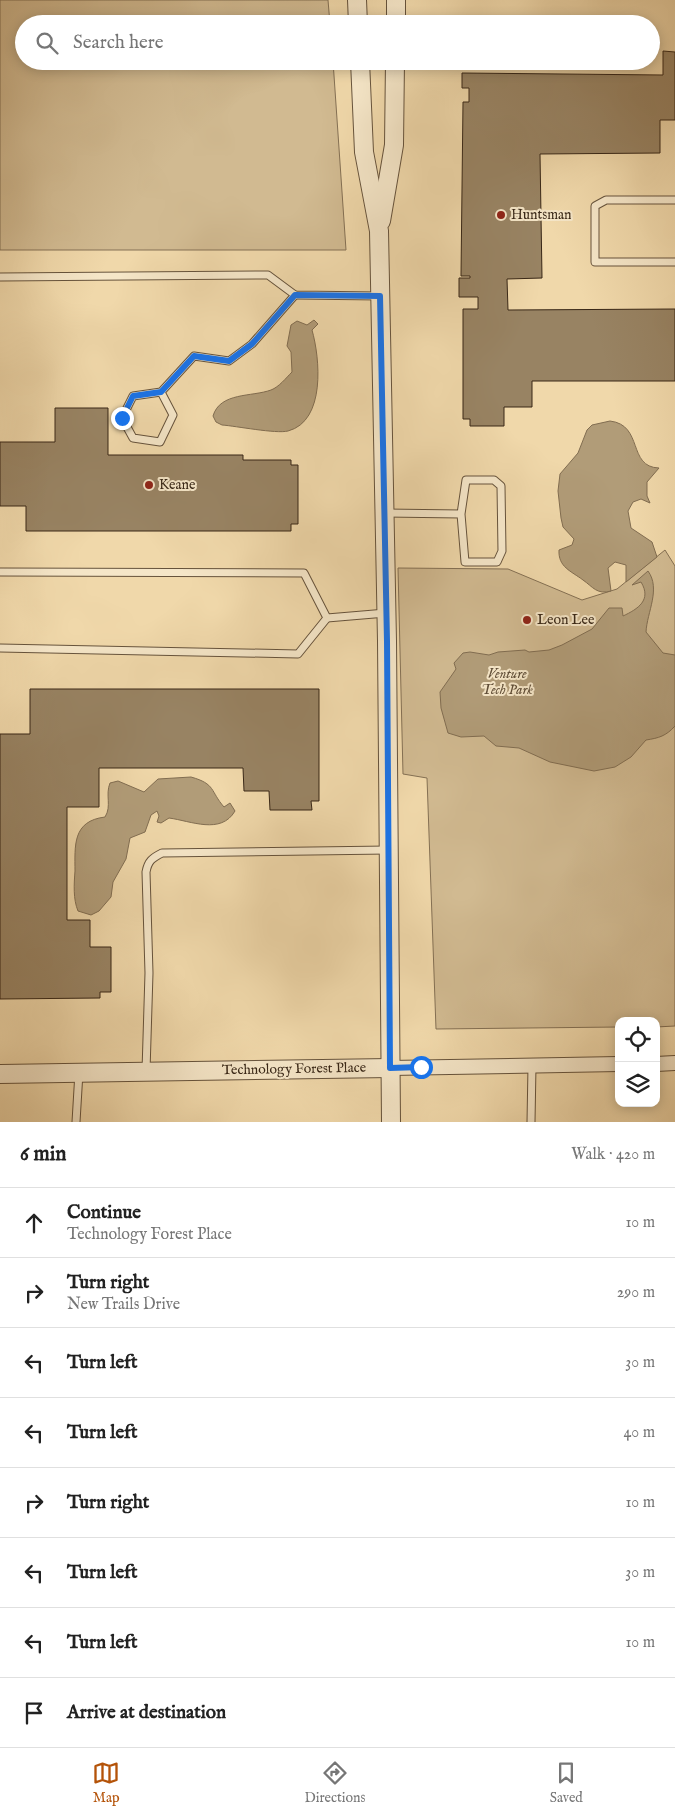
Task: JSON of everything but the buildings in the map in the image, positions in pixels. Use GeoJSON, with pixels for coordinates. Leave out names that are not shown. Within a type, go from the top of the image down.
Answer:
{"type":"FeatureCollection","features":[{"type":"Feature","properties":{"kind":"street"},"geometry":{"type":"LineString","coordinates":[[357,0],[358,15]]}},
{"type":"Feature","properties":{"kind":"street"},"geometry":{"type":"LineString","coordinates":[[396,0],[396,15]]}},
{"type":"Feature","properties":{"kind":"street"},"geometry":{"type":"LineString","coordinates":[[360,70],[364,152],[379,231],[386,613],[391,1122]]}},
{"type":"Feature","properties":{"kind":"street"},"geometry":{"type":"LineString","coordinates":[[379,231],[394,145],[395,70]]}},
{"type":"Feature","properties":{"kind":"street"},"geometry":{"type":"LineString","coordinates":[[660,1064],[675,1063]]}},
{"type":"Feature","properties":{"kind":"street","name":"Technology Forest Place"},"geometry":{"type":"LineString","coordinates":[[0,1074],[615,1064]]}},
{"type":"Feature","properties":{"kind":"lane"},"geometry":{"type":"LineString","coordinates":[[675,200],[606,200],[595,206],[595,262],[675,262]]}},
{"type":"Feature","properties":{"kind":"lane"},"geometry":{"type":"LineString","coordinates":[[0,277],[268,274],[295,295],[380,296]]}},
{"type":"Feature","properties":{"kind":"lane"},"geometry":{"type":"LineString","coordinates":[[161,392],[173,415],[160,442],[133,438],[122,418],[133,396],[161,392],[194,356],[229,361],[252,344],[295,295]]}},
{"type":"Feature","properties":{"kind":"lane"},"geometry":{"type":"LineString","coordinates":[[466,480],[494,480],[501,486],[502,551],[497,562],[465,562],[461,514],[466,480]]}},
{"type":"Feature","properties":{"kind":"lane"},"geometry":{"type":"LineString","coordinates":[[384,513],[461,514]]}},
{"type":"Feature","properties":{"kind":"lane"},"geometry":{"type":"LineString","coordinates":[[0,572],[304,573],[327,618]]}},
{"type":"Feature","properties":{"kind":"lane"},"geometry":{"type":"LineString","coordinates":[[0,648],[298,654],[327,618],[386,613]]}},
{"type":"Feature","properties":{"kind":"lane"},"geometry":{"type":"LineString","coordinates":[[146,1071],[149,973],[146,872],[148,862],[153,857],[162,853],[388,850]]}},
{"type":"Feature","properties":{"kind":"lane"},"geometry":{"type":"LineString","coordinates":[[530,1122],[532,1066]]}},
{"type":"Feature","properties":{"kind":"lane"},"geometry":{"type":"LineString","coordinates":[[76,1122],[79,1072]]}},
{"type":"Feature","properties":{"kind":"green space"},"geometry":{"type":"Polygon","coordinates":[[[0,0],[328,0],[329,15],[15,15],[15,70],[334,70],[346,250],[0,250],[0,0]]]}},
{"type":"Feature","properties":{"kind":"green space","name":"Venture Tech Park"},"geometry":{"type":"Polygon","coordinates":[[[665,550],[675,566],[675,1026],[660,1027],[660,1017],[615,1017],[615,1027],[436,1029],[427,778],[403,774],[398,568],[508,569],[582,600],[617,589],[665,550]]]}},
{"type":"Feature","properties":{"kind":"shaded area"},"geometry":{"type":"Polygon","coordinates":[[[314,320],[318,324],[312,330],[317,356],[317,387],[309,415],[300,425],[282,432],[222,425],[216,422],[213,416],[222,403],[229,399],[271,390],[285,380],[292,372],[291,352],[287,346],[291,325],[297,321],[307,325],[314,320]]]}},
{"type":"Feature","properties":{"kind":"shaded area"},"geometry":{"type":"Polygon","coordinates":[[[610,421],[621,424],[628,430],[643,461],[649,466],[659,468],[647,482],[647,496],[650,503],[641,499],[633,502],[628,511],[631,528],[652,542],[657,557],[626,582],[626,565],[615,562],[608,568],[611,591],[602,592],[596,590],[570,571],[561,561],[559,550],[572,545],[574,539],[563,527],[558,491],[560,474],[578,453],[587,430],[592,425],[610,421]]]}},
{"type":"Feature","properties":{"kind":"shaded area"},"geometry":{"type":"Polygon","coordinates":[[[648,571],[652,578],[653,593],[646,632],[663,653],[675,655],[675,726],[669,732],[646,740],[631,757],[615,767],[594,771],[550,762],[519,748],[496,746],[484,736],[461,737],[448,733],[441,708],[440,692],[456,669],[454,663],[463,653],[470,652],[489,655],[498,652],[525,650],[529,652],[549,650],[562,645],[592,629],[609,608],[622,608],[623,616],[638,607],[644,599],[644,588],[641,582],[632,585],[648,571]]]}},
{"type":"Feature","properties":{"kind":"shaded area"},"geometry":{"type":"Polygon","coordinates":[[[191,777],[209,785],[224,807],[230,803],[235,811],[222,823],[205,825],[169,818],[161,823],[157,822],[159,816],[157,811],[151,815],[145,832],[130,838],[126,859],[113,882],[111,897],[99,911],[91,915],[78,911],[75,902],[74,886],[75,853],[78,836],[86,824],[94,819],[105,817],[108,809],[110,783],[118,781],[144,792],[158,779],[191,777]]]}},
{"type":"Feature","properties":{"kind":"place","name":"Huntsman"},"geometry":{"type":"Point","coordinates":[501,215]}},
{"type":"Feature","properties":{"kind":"place","name":"Keane"},"geometry":{"type":"Point","coordinates":[149,485]}},
{"type":"Feature","properties":{"kind":"place","name":"Leon Lee"},"geometry":{"type":"Point","coordinates":[527,620]}},
{"type":"Feature","properties":{"kind":"route"},"geometry":{"type":"LineString","coordinates":[[122,418],[133,396],[161,392],[194,356],[229,361],[252,344],[295,295],[380,296],[387,641],[390,1068],[421,1067]]}}]}
